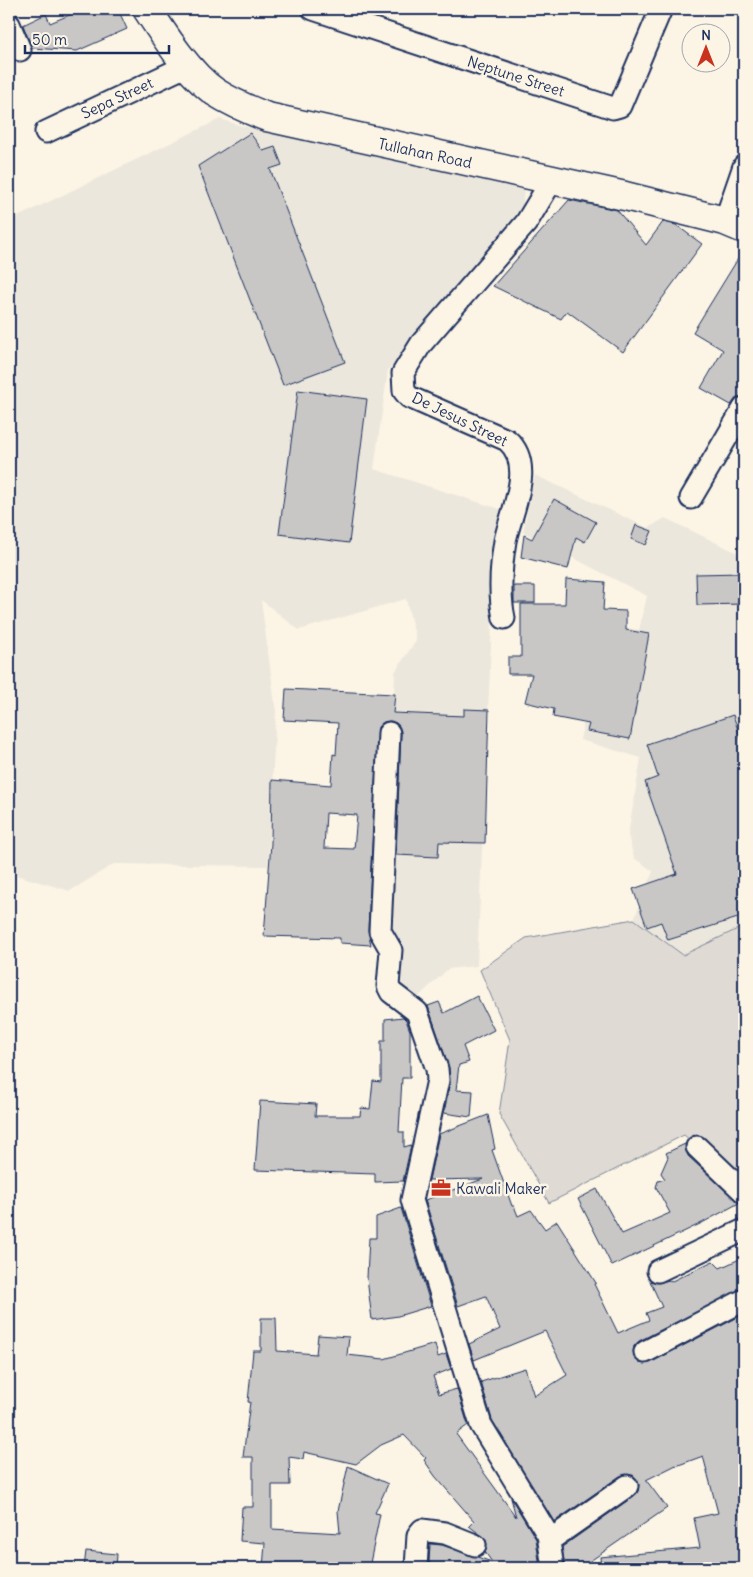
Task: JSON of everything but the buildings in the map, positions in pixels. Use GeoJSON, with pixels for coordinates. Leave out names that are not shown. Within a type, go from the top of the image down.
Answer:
{"type":"FeatureCollection","features":[{"type":"Feature","properties":{"kind":"main road","name":"Tullahan Road"},"geometry":{"type":"LineString","coordinates":[[147,9],[188,66],[214,91],[241,107],[267,118],[552,180],[735,225]]}},
{"type":"Feature","properties":{"kind":"street","name":"Neptune Street"},"geometry":{"type":"LineString","coordinates":[[313,9],[613,108],[620,106],[662,9]]}},
{"type":"Feature","properties":{"kind":"street"},"geometry":{"type":"LineString","coordinates":[[9,24],[20,50]]}},
{"type":"Feature","properties":{"kind":"street","name":"Sepa Street"},"geometry":{"type":"LineString","coordinates":[[46,132],[188,66]]}},
{"type":"Feature","properties":{"kind":"street"},"geometry":{"type":"LineString","coordinates":[[735,225],[744,166]]}},
{"type":"Feature","properties":{"kind":"street","name":"De Jesus Street"},"geometry":{"type":"LineString","coordinates":[[504,618],[501,594],[505,542],[521,480],[514,446],[507,440],[409,397],[404,391],[402,381],[404,373],[421,344],[526,223],[552,180]]}},
{"type":"Feature","properties":{"kind":"street"},"geometry":{"type":"LineString","coordinates":[[691,498],[744,408]]}},
{"type":"Feature","properties":{"kind":"street"},"geometry":{"type":"LineString","coordinates":[[390,733],[380,931],[391,950],[388,986],[391,992],[417,1012],[437,1069],[438,1080],[412,1200],[481,1425],[550,1540],[553,1568]]}},
{"type":"Feature","properties":{"kind":"street"},"geometry":{"type":"LineString","coordinates":[[698,1147],[744,1192]]}},
{"type":"Feature","properties":{"kind":"street"},"geometry":{"type":"LineString","coordinates":[[658,1271],[744,1230]]}},
{"type":"Feature","properties":{"kind":"street"},"geometry":{"type":"LineString","coordinates":[[645,1352],[744,1300]]}},
{"type":"Feature","properties":{"kind":"street"},"geometry":{"type":"LineString","coordinates":[[550,1540],[627,1486]]}},
{"type":"Feature","properties":{"kind":"street"},"geometry":{"type":"LineString","coordinates":[[416,1568],[418,1535],[422,1530],[445,1533],[474,1545]]}},
{"type":"Feature","properties":{"kind":"shaded area"},"geometry":{"type":"Polygon","coordinates":[[[220,119],[239,125],[524,187],[522,219],[388,370],[374,469],[503,510],[494,576],[477,966],[448,969],[416,999],[397,981],[396,937],[385,928],[395,672],[416,640],[406,599],[299,630],[261,600],[276,711],[268,866],[114,864],[70,891],[9,873],[9,221],[220,119]]]}},
{"type":"Feature","properties":{"kind":"shaded area"},"geometry":{"type":"Polygon","coordinates":[[[535,475],[648,528],[665,518],[744,556],[744,926],[683,955],[634,919],[653,871],[634,858],[628,835],[641,758],[580,740],[605,625],[639,630],[647,596],[523,532],[535,475]]]}},
{"type":"Feature","properties":{"kind":"shaded area"},"geometry":{"type":"Polygon","coordinates":[[[634,919],[683,955],[744,926],[744,1187],[684,1135],[549,1203],[499,1114],[510,1040],[480,970],[526,938],[634,919]]]}},
{"type":"Feature","properties":{"kind":"place","name":"Kawali Maker"},"geometry":{"type":"Point","coordinates":[441,1188]}}]}
